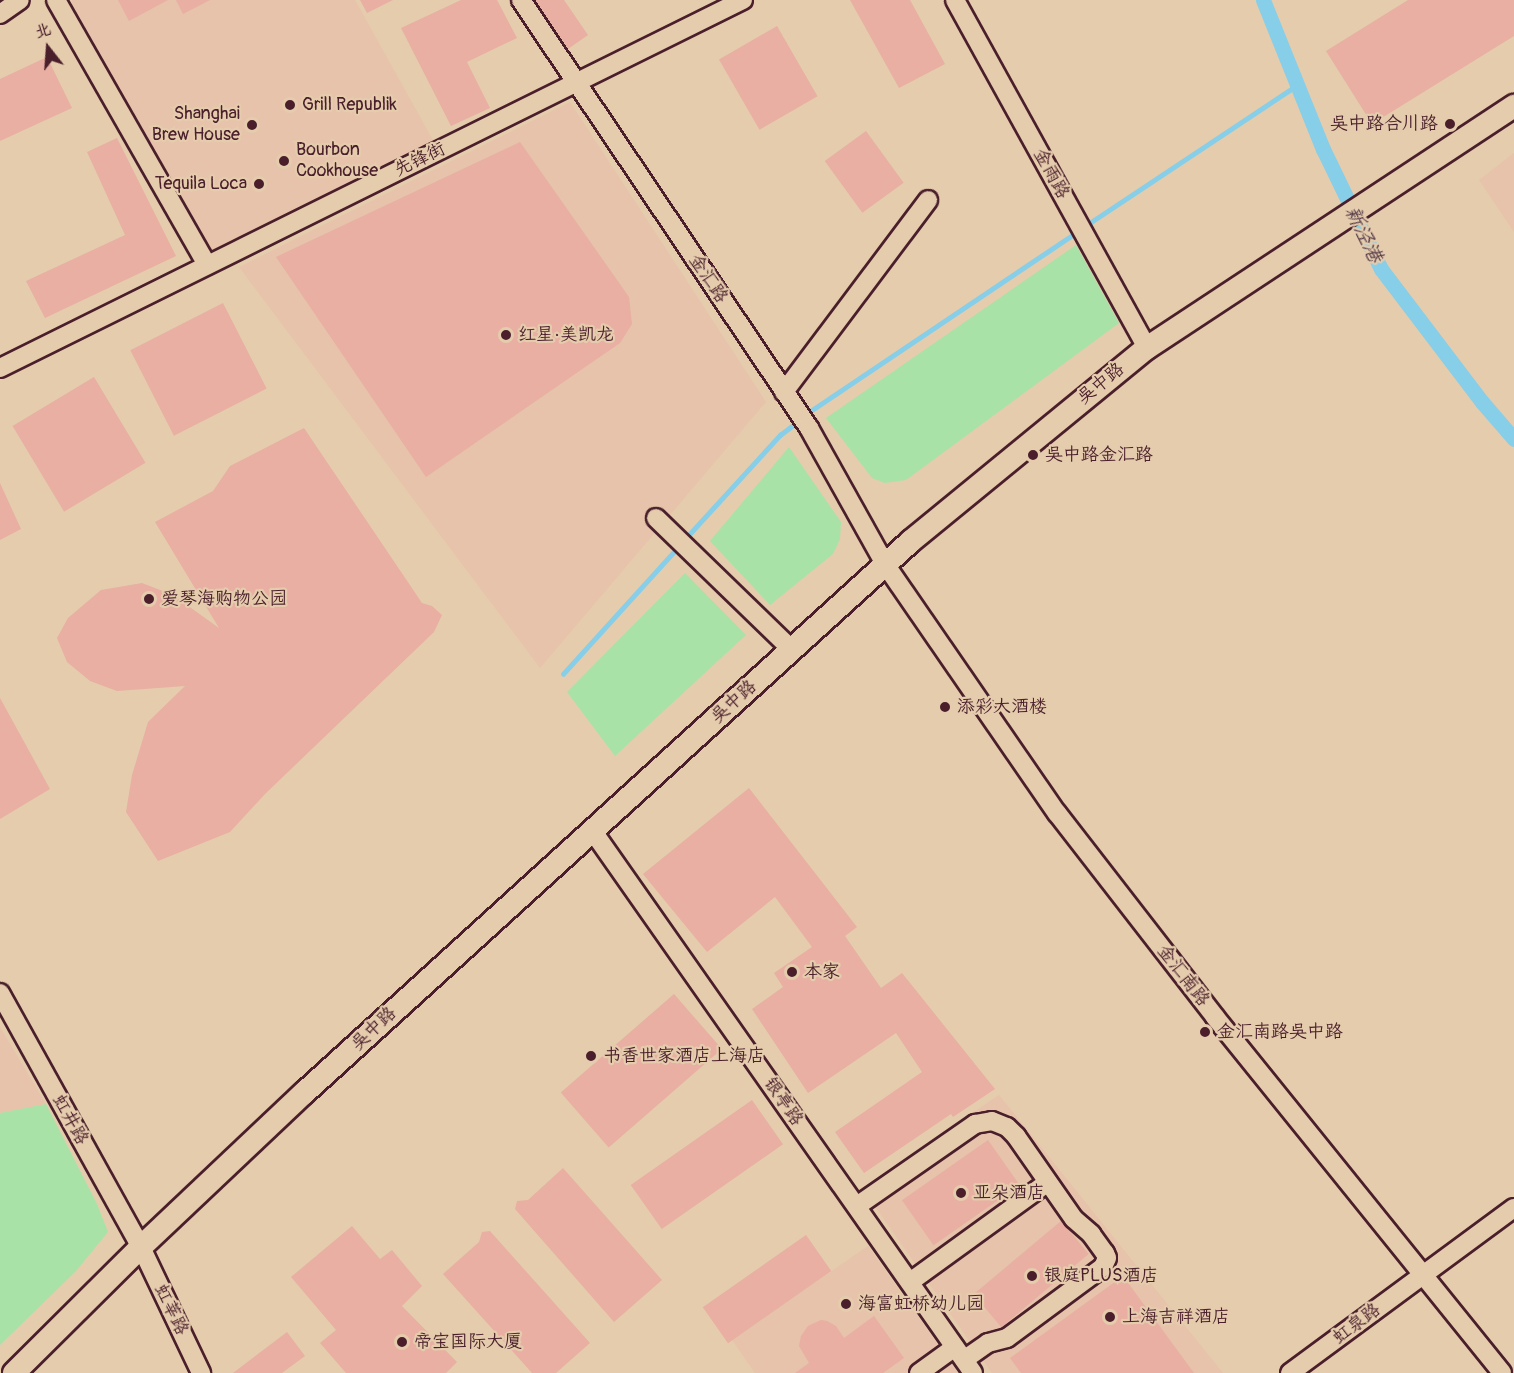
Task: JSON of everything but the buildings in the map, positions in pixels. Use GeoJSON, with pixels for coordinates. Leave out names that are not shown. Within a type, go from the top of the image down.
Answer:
{"type":"FeatureCollection","features":[{"type":"Feature","properties":{"kind":"main road","name":"吴中路"},"geometry":{"type":"LineString","coordinates":[[14,1373],[141,1247],[427,980],[885,564],[1025,445],[1147,348],[1514,106]]}},
{"type":"Feature","properties":{"kind":"street"},"geometry":{"type":"LineString","coordinates":[[0,14],[20,0]]}},
{"type":"Feature","properties":{"kind":"street"},"geometry":{"type":"LineString","coordinates":[[56,0],[207,266]]}},
{"type":"Feature","properties":{"kind":"street","name":"金汇路"},"geometry":{"type":"LineString","coordinates":[[521,0],[809,428],[885,564]]}},
{"type":"Feature","properties":{"kind":"street","name":"先锋街"},"geometry":{"type":"LineString","coordinates":[[0,368],[743,0]]}},
{"type":"Feature","properties":{"kind":"street","name":"金雨路"},"geometry":{"type":"LineString","coordinates":[[955,0],[1147,348]]}},
{"type":"Feature","properties":{"kind":"street"},"geometry":{"type":"LineString","coordinates":[[787,397],[928,200]]}},
{"type":"Feature","properties":{"kind":"street"},"geometry":{"type":"LineString","coordinates":[[659,521],[792,650]]}},
{"type":"Feature","properties":{"kind":"street","name":"金汇南路"},"geometry":{"type":"LineString","coordinates":[[885,564],[1057,813],[1215,1017],[1502,1373]]}},
{"type":"Feature","properties":{"kind":"street","name":"银亭路"},"geometry":{"type":"LineString","coordinates":[[592,830],[964,1360]]}},
{"type":"Feature","properties":{"kind":"street","name":"虹井路"},"geometry":{"type":"LineString","coordinates":[[0,993],[141,1247]]}},
{"type":"Feature","properties":{"kind":"street"},"geometry":{"type":"LineString","coordinates":[[857,1206],[982,1121],[992,1121],[1007,1127],[1074,1220],[1091,1234],[1105,1253],[1106,1263],[1007,1338],[988,1343],[964,1360],[919,1373]]}},
{"type":"Feature","properties":{"kind":"street"},"geometry":{"type":"LineString","coordinates":[[910,1282],[1048,1182]]}},
{"type":"Feature","properties":{"kind":"street","name":"虹泉路"},"geometry":{"type":"LineString","coordinates":[[1290,1373],[1514,1208]]}},
{"type":"Feature","properties":{"kind":"street","name":"虹莘路"},"geometry":{"type":"LineString","coordinates":[[141,1247],[201,1373]]}},
{"type":"Feature","properties":{"kind":"shaded area"},"geometry":{"type":"Polygon","coordinates":[[[72,0],[355,0],[434,142],[208,253],[72,5],[72,0]]]}},
{"type":"Feature","properties":{"kind":"shaded area","name":"红星·美凯龙"},"geometry":{"type":"Polygon","coordinates":[[[570,102],[766,402],[540,668],[239,267],[570,102]]]}},
{"type":"Feature","properties":{"kind":"shaded area"},"geometry":{"type":"Polygon","coordinates":[[[1514,153],[1514,232],[1479,180],[1514,153]]]}},
{"type":"Feature","properties":{"kind":"shaded area"},"geometry":{"type":"Polygon","coordinates":[[[0,1027],[46,1104],[0,1113],[0,1027]]]}},
{"type":"Feature","properties":{"kind":"shaded area"},"geometry":{"type":"Polygon","coordinates":[[[999,1095],[1223,1373],[992,1373],[862,1188],[999,1095]]]}},
{"type":"Feature","properties":{"kind":"shaded area","name":"海富虹桥幼儿园"},"geometry":{"type":"Polygon","coordinates":[[[868,1246],[958,1373],[755,1373],[732,1340],[868,1246]]]}},
{"type":"Feature","properties":{"kind":"green space"},"geometry":{"type":"Polygon","coordinates":[[[1076,245],[1119,323],[906,480],[885,483],[872,478],[826,418],[1076,245]]]}},
{"type":"Feature","properties":{"kind":"green space"},"geometry":{"type":"Polygon","coordinates":[[[789,447],[841,522],[840,539],[833,554],[770,605],[710,541],[789,447]]]}},
{"type":"Feature","properties":{"kind":"green space"},"geometry":{"type":"Polygon","coordinates":[[[685,573],[746,635],[615,756],[567,692],[685,573]]]}},
{"type":"Feature","properties":{"kind":"green space"},"geometry":{"type":"Polygon","coordinates":[[[46,1104],[97,1204],[108,1232],[76,1271],[0,1345],[0,1113],[46,1104]]]}},
{"type":"Feature","properties":{"kind":"waterway","name":"新泾港"},"geometry":{"type":"LineString","coordinates":[[1263,0],[1323,149],[1381,269],[1482,402],[1514,439]]}},
{"type":"Feature","properties":{"kind":"waterway"},"geometry":{"type":"LineString","coordinates":[[1085,226],[1297,85]]}},
{"type":"Feature","properties":{"kind":"waterway"},"geometry":{"type":"LineString","coordinates":[[806,414],[1078,231]]}},
{"type":"Feature","properties":{"kind":"waterway"},"geometry":{"type":"LineString","coordinates":[[685,539],[780,435],[800,420]]}},
{"type":"Feature","properties":{"kind":"waterway"},"geometry":{"type":"LineString","coordinates":[[563,674],[680,545]]}},
{"type":"Feature","properties":{"kind":"place","name":"Grill Republik"},"geometry":{"type":"Point","coordinates":[290,105]}},
{"type":"Feature","properties":{"kind":"place","name":"吴中路合川路"},"geometry":{"type":"Point","coordinates":[1450,124]}},
{"type":"Feature","properties":{"kind":"place","name":"Shanghai Brew House"},"geometry":{"type":"Point","coordinates":[252,125]}},
{"type":"Feature","properties":{"kind":"place","name":"Bourbon Cookhouse"},"geometry":{"type":"Point","coordinates":[284,161]}},
{"type":"Feature","properties":{"kind":"place","name":"Tequila Loca"},"geometry":{"type":"Point","coordinates":[259,184]}},
{"type":"Feature","properties":{"kind":"place","name":"红星·美凯龙"},"geometry":{"type":"Point","coordinates":[506,335]}},
{"type":"Feature","properties":{"kind":"place","name":"吴中路金汇路"},"geometry":{"type":"Point","coordinates":[1033,455]}},
{"type":"Feature","properties":{"kind":"place","name":"爱琴海购物公园"},"geometry":{"type":"Point","coordinates":[149,599]}},
{"type":"Feature","properties":{"kind":"place","name":"添彩大酒楼"},"geometry":{"type":"Point","coordinates":[945,707]}},
{"type":"Feature","properties":{"kind":"place","name":"本家"},"geometry":{"type":"Point","coordinates":[792,972]}},
{"type":"Feature","properties":{"kind":"place","name":"金汇南路吴中路"},"geometry":{"type":"Point","coordinates":[1205,1032]}},
{"type":"Feature","properties":{"kind":"place","name":"书香世家酒店上海店"},"geometry":{"type":"Point","coordinates":[591,1056]}},
{"type":"Feature","properties":{"kind":"place","name":"亚朵酒店"},"geometry":{"type":"Point","coordinates":[961,1193]}},
{"type":"Feature","properties":{"kind":"place","name":"银庭PLUS酒店"},"geometry":{"type":"Point","coordinates":[1032,1276]}},
{"type":"Feature","properties":{"kind":"place","name":"海富虹桥幼儿园"},"geometry":{"type":"Point","coordinates":[846,1304]}},
{"type":"Feature","properties":{"kind":"place","name":"上海吉祥酒店"},"geometry":{"type":"Point","coordinates":[1110,1317]}},
{"type":"Feature","properties":{"kind":"place","name":"帝宝国际大厦"},"geometry":{"type":"Point","coordinates":[402,1342]}}]}
